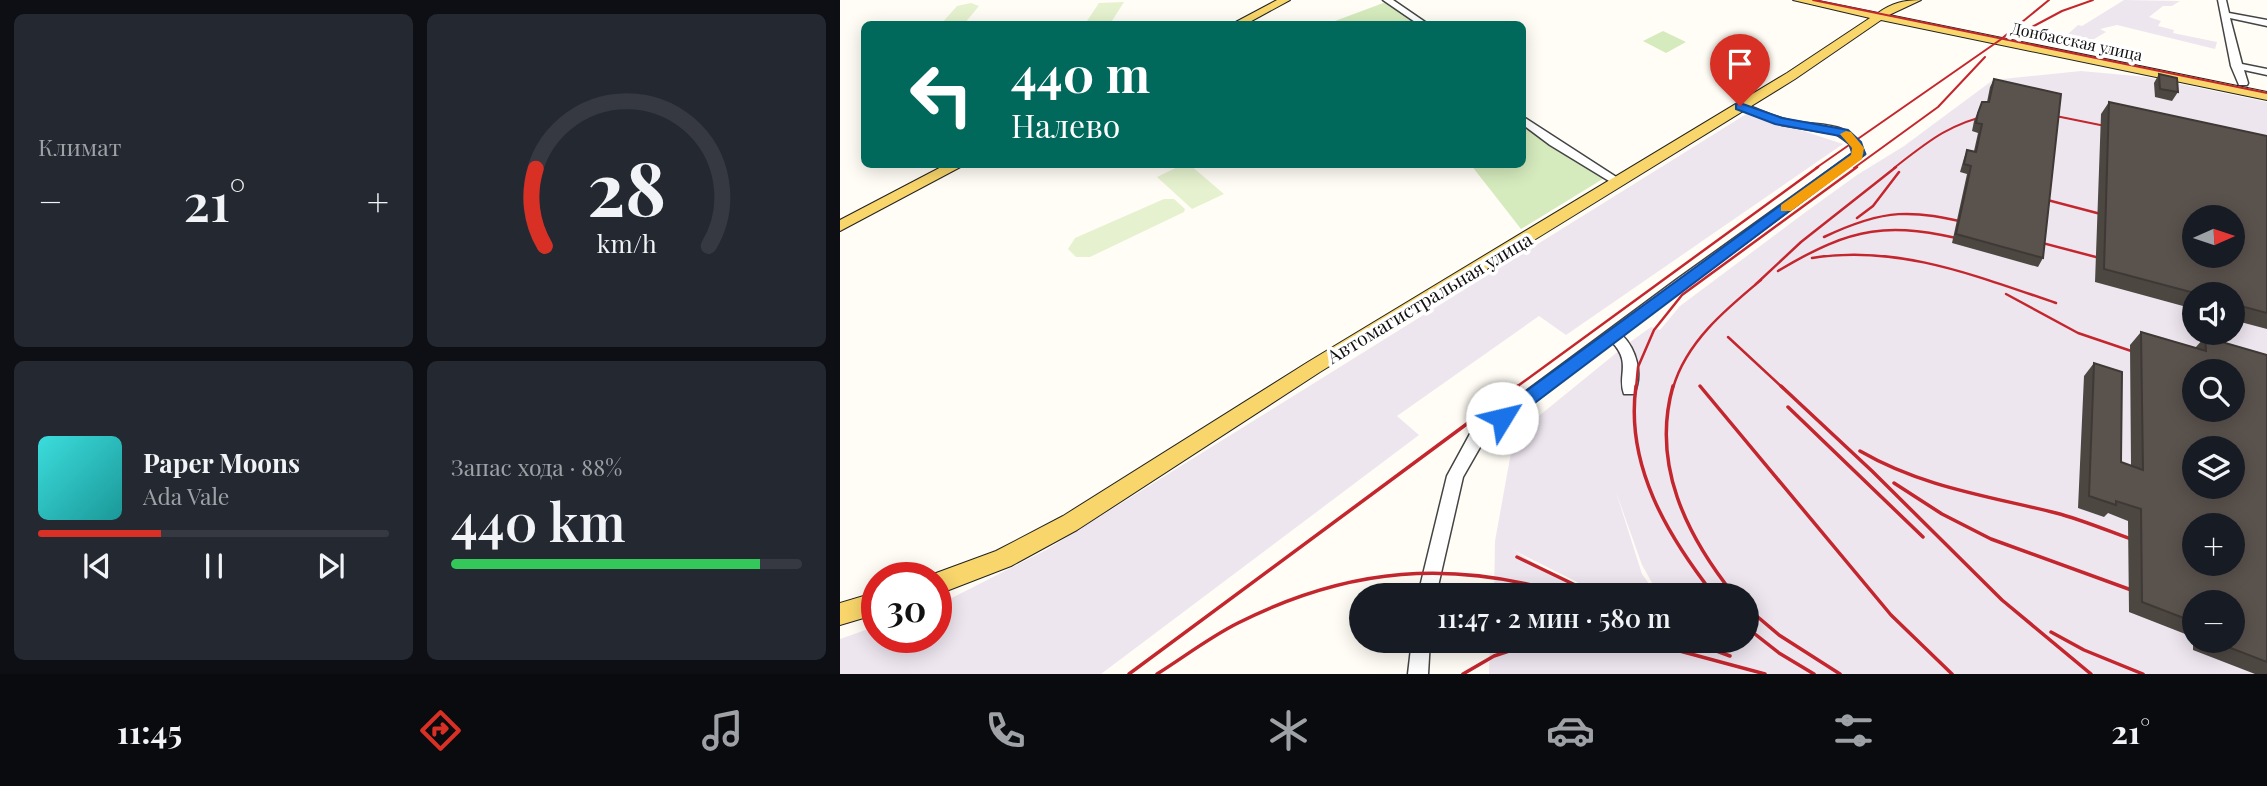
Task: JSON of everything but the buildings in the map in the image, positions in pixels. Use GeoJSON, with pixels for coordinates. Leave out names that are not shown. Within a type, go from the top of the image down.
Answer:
{"type":"FeatureCollection","features":[{"type":"Feature","properties":{"kind":"main road"},"geometry":{"type":"LineString","coordinates":[[1244,21],[1285,0]]}},
{"type":"Feature","properties":{"kind":"main road"},"geometry":{"type":"LineString","coordinates":[[1798,0],[1884,13]]}},
{"type":"Feature","properties":{"kind":"main road"},"geometry":{"type":"LineString","coordinates":[[1836,0],[1884,13]]}},
{"type":"Feature","properties":{"kind":"main road","name":"Автомагистральная улица"},"geometry":{"type":"LineString","coordinates":[[952,578],[1003,559],[1070,523],[1314,367],[1618,182],[1884,13],[1916,0]]}},
{"type":"Feature","properties":{"kind":"main road","name":"Донбасская улица"},"geometry":{"type":"LineString","coordinates":[[1884,13],[2267,88]]}},
{"type":"Feature","properties":{"kind":"main road","name":"Донбасская улица"},"geometry":{"type":"LineString","coordinates":[[1884,13],[2267,96]]}},
{"type":"Feature","properties":{"kind":"main road"},"geometry":{"type":"LineString","coordinates":[[840,226],[951,168]]}},
{"type":"Feature","properties":{"kind":"main road"},"geometry":{"type":"LineString","coordinates":[[840,614],[861,608]]}},
{"type":"Feature","properties":{"kind":"street"},"geometry":{"type":"LineString","coordinates":[[1387,0],[1418,21]]}},
{"type":"Feature","properties":{"kind":"street"},"geometry":{"type":"LineString","coordinates":[[2222,0],[2236,66],[2243,83]]}},
{"type":"Feature","properties":{"kind":"street"},"geometry":{"type":"LineString","coordinates":[[2226,15],[2267,23]]}},
{"type":"Feature","properties":{"kind":"street"},"geometry":{"type":"LineString","coordinates":[[2236,66],[2267,72]]}},
{"type":"Feature","properties":{"kind":"street"},"geometry":{"type":"LineString","coordinates":[[1430,583],[1450,492],[1460,463],[1477,437],[1859,154],[1856,145],[1844,133],[1780,121],[1740,106]]}},
{"type":"Feature","properties":{"kind":"street"},"geometry":{"type":"LineString","coordinates":[[1526,122],[1554,143],[1618,182]]}},
{"type":"Feature","properties":{"kind":"street"},"geometry":{"type":"LineString","coordinates":[[1614,335],[1626,345],[1629,358],[1629,390]]}},
{"type":"Feature","properties":{"kind":"street"},"geometry":{"type":"LineString","coordinates":[[1418,674],[1420,653]]}},
{"type":"Feature","properties":{"kind":"shaded area"},"geometry":{"type":"Polygon","coordinates":[[[2124,0],[2180,1],[2172,6],[2163,6],[2149,17],[2161,21],[2158,26],[2174,30],[2173,33],[2217,42],[2215,49],[2117,25],[2100,29],[2106,32],[2089,42],[2067,35],[2078,25],[2082,26],[2124,0]]]}},
{"type":"Feature","properties":{"kind":"shaded area"},"geometry":{"type":"Polygon","coordinates":[[[2081,71],[2147,77],[2267,102],[2267,674],[1489,674],[1490,653],[1759,653],[1759,583],[1652,583],[1642,565],[1616,492],[1642,574],[1648,583],[1579,583],[1511,549],[1569,583],[1494,583],[1495,541],[1514,436],[1626,345],[1651,327],[1660,330],[1680,306],[1857,175],[1904,146],[1993,80],[2081,71]]]}},
{"type":"Feature","properties":{"kind":"shaded area"},"geometry":{"type":"Polygon","coordinates":[[[1748,113],[1843,144],[1566,335],[1539,316],[1397,416],[1419,435],[1101,674],[840,674],[840,639],[861,632],[861,653],[952,653],[952,598],[1046,550],[1748,113]]]}},
{"type":"Feature","properties":{"kind":"green space"},"geometry":{"type":"Polygon","coordinates":[[[1124,2],[1112,21],[1087,21],[1099,3],[1124,2]]]}},
{"type":"Feature","properties":{"kind":"green space"},"geometry":{"type":"Polygon","coordinates":[[[1386,2],[1414,21],[1335,21],[1386,2]]]}},
{"type":"Feature","properties":{"kind":"green space"},"geometry":{"type":"Polygon","coordinates":[[[971,3],[979,6],[966,21],[944,21],[957,6],[971,3]]]}},
{"type":"Feature","properties":{"kind":"green space"},"geometry":{"type":"Polygon","coordinates":[[[1663,31],[1686,42],[1666,53],[1643,41],[1663,31]]]}},
{"type":"Feature","properties":{"kind":"green space"},"geometry":{"type":"Polygon","coordinates":[[[1526,127],[1536,136],[1606,177],[1521,229],[1473,168],[1526,168],[1526,127]]]}},
{"type":"Feature","properties":{"kind":"green space"},"geometry":{"type":"Polygon","coordinates":[[[1176,168],[1194,168],[1224,194],[1192,209],[1157,177],[1176,168]]]}},
{"type":"Feature","properties":{"kind":"green space"},"geometry":{"type":"Polygon","coordinates":[[[1164,199],[1174,199],[1185,209],[1184,212],[1090,257],[1076,257],[1068,249],[1075,238],[1164,199]]]}},
{"type":"Feature","properties":{"kind":"tram line"},"geometry":{"type":"LineString","coordinates":[[1813,0],[2267,93]]}},
{"type":"Feature","properties":{"kind":"railway"},"geometry":{"type":"LineString","coordinates":[[1816,168],[2000,40],[2049,0]]}},
{"type":"Feature","properties":{"kind":"railway"},"geometry":{"type":"LineString","coordinates":[[2017,35],[2062,11],[2093,0]]}},
{"type":"Feature","properties":{"kind":"railway"},"geometry":{"type":"LineString","coordinates":[[1854,168],[1938,107],[1985,57]]}},
{"type":"Feature","properties":{"kind":"railway"},"geometry":{"type":"LineString","coordinates":[[1894,168],[1941,134],[1965,122],[1996,113]]}},
{"type":"Feature","properties":{"kind":"railway"},"geometry":{"type":"LineString","coordinates":[[2041,113],[2120,129]]}},
{"type":"Feature","properties":{"kind":"railway"},"geometry":{"type":"LineString","coordinates":[[1515,388],[1818,167]]}},
{"type":"Feature","properties":{"kind":"railway"},"geometry":{"type":"LineString","coordinates":[[1636,388],[1638,367],[1654,330],[1682,295],[1857,167]]}},
{"type":"Feature","properties":{"kind":"railway"},"geometry":{"type":"LineString","coordinates":[[1755,285],[1801,242],[1896,167]]}},
{"type":"Feature","properties":{"kind":"railway"},"geometry":{"type":"LineString","coordinates":[[1857,218],[1873,206],[1899,172]]}},
{"type":"Feature","properties":{"kind":"railway"},"geometry":{"type":"LineString","coordinates":[[2032,196],[2116,218]]}},
{"type":"Feature","properties":{"kind":"railway"},"geometry":{"type":"LineString","coordinates":[[1824,237],[1864,221],[1898,214],[1933,216],[1976,225]]}},
{"type":"Feature","properties":{"kind":"railway"},"geometry":{"type":"LineString","coordinates":[[1778,271],[1828,245],[1872,232],[1917,231],[1973,242]]}},
{"type":"Feature","properties":{"kind":"railway"},"geometry":{"type":"LineString","coordinates":[[2027,239],[2115,262]]}},
{"type":"Feature","properties":{"kind":"railway"},"geometry":{"type":"LineString","coordinates":[[1812,258],[1875,255],[1905,259],[1966,273],[2056,303]]}},
{"type":"Feature","properties":{"kind":"railway"},"geometry":{"type":"LineString","coordinates":[[1673,388],[1679,371],[1697,341],[1721,315],[1761,280]]}},
{"type":"Feature","properties":{"kind":"railway"},"geometry":{"type":"LineString","coordinates":[[2006,294],[2078,333],[2149,357]]}},
{"type":"Feature","properties":{"kind":"railway"},"geometry":{"type":"LineString","coordinates":[[1728,337],[1783,388]]}},
{"type":"Feature","properties":{"kind":"railway"},"geometry":{"type":"LineString","coordinates":[[1129,674],[1518,386]]}},
{"type":"Feature","properties":{"kind":"railway"},"geometry":{"type":"LineString","coordinates":[[1636,386],[1634,415],[1643,471],[1666,523],[1705,583]]}},
{"type":"Feature","properties":{"kind":"railway"},"geometry":{"type":"LineString","coordinates":[[1673,386],[1667,415],[1666,443],[1670,471],[1688,523],[1701,548],[1725,583]]}},
{"type":"Feature","properties":{"kind":"railway"},"geometry":{"type":"LineString","coordinates":[[1700,386],[1891,615],[1952,674]]}},
{"type":"Feature","properties":{"kind":"railway"},"geometry":{"type":"LineString","coordinates":[[1781,386],[1872,471],[2002,600],[2091,674]]}},
{"type":"Feature","properties":{"kind":"railway"},"geometry":{"type":"LineString","coordinates":[[1788,407],[1923,537]]}},
{"type":"Feature","properties":{"kind":"railway"},"geometry":{"type":"LineString","coordinates":[[1860,451],[1931,482],[2068,516],[2148,545]]}},
{"type":"Feature","properties":{"kind":"railway"},"geometry":{"type":"LineString","coordinates":[[1894,483],[1942,514],[1991,539],[2145,595]]}},
{"type":"Feature","properties":{"kind":"railway"},"geometry":{"type":"LineString","coordinates":[[1517,557],[1571,583]]}},
{"type":"Feature","properties":{"kind":"railway"},"geometry":{"type":"LineString","coordinates":[[1157,674],[1238,623],[1279,604],[1320,590],[1401,574],[1484,576],[1521,583]]}},
{"type":"Feature","properties":{"kind":"railway"},"geometry":{"type":"LineString","coordinates":[[1759,618],[1779,635],[1840,674]]}},
{"type":"Feature","properties":{"kind":"railway"},"geometry":{"type":"LineString","coordinates":[[2051,632],[2084,650],[2143,674]]}},
{"type":"Feature","properties":{"kind":"railway"},"geometry":{"type":"LineString","coordinates":[[1759,637],[1814,674]]}},
{"type":"Feature","properties":{"kind":"railway"},"geometry":{"type":"LineString","coordinates":[[1463,674],[1503,653]]}},
{"type":"Feature","properties":{"kind":"railway"},"geometry":{"type":"LineString","coordinates":[[1687,653],[1765,674]]}},
{"type":"Feature","properties":{"kind":"railway"},"geometry":{"type":"LineString","coordinates":[[1722,653],[1730,656]]}},
{"type":"Feature","properties":{"kind":"slow traffic"},"geometry":{"type":"LineString","coordinates":[[1786,208],[1858,157],[1858,148],[1846,134]]}},
{"type":"Feature","properties":{"kind":"route"},"geometry":{"type":"LineString","coordinates":[[1502,418],[1681,283],[1858,157],[1858,148],[1844,133],[1780,121],[1740,106]]}}]}
